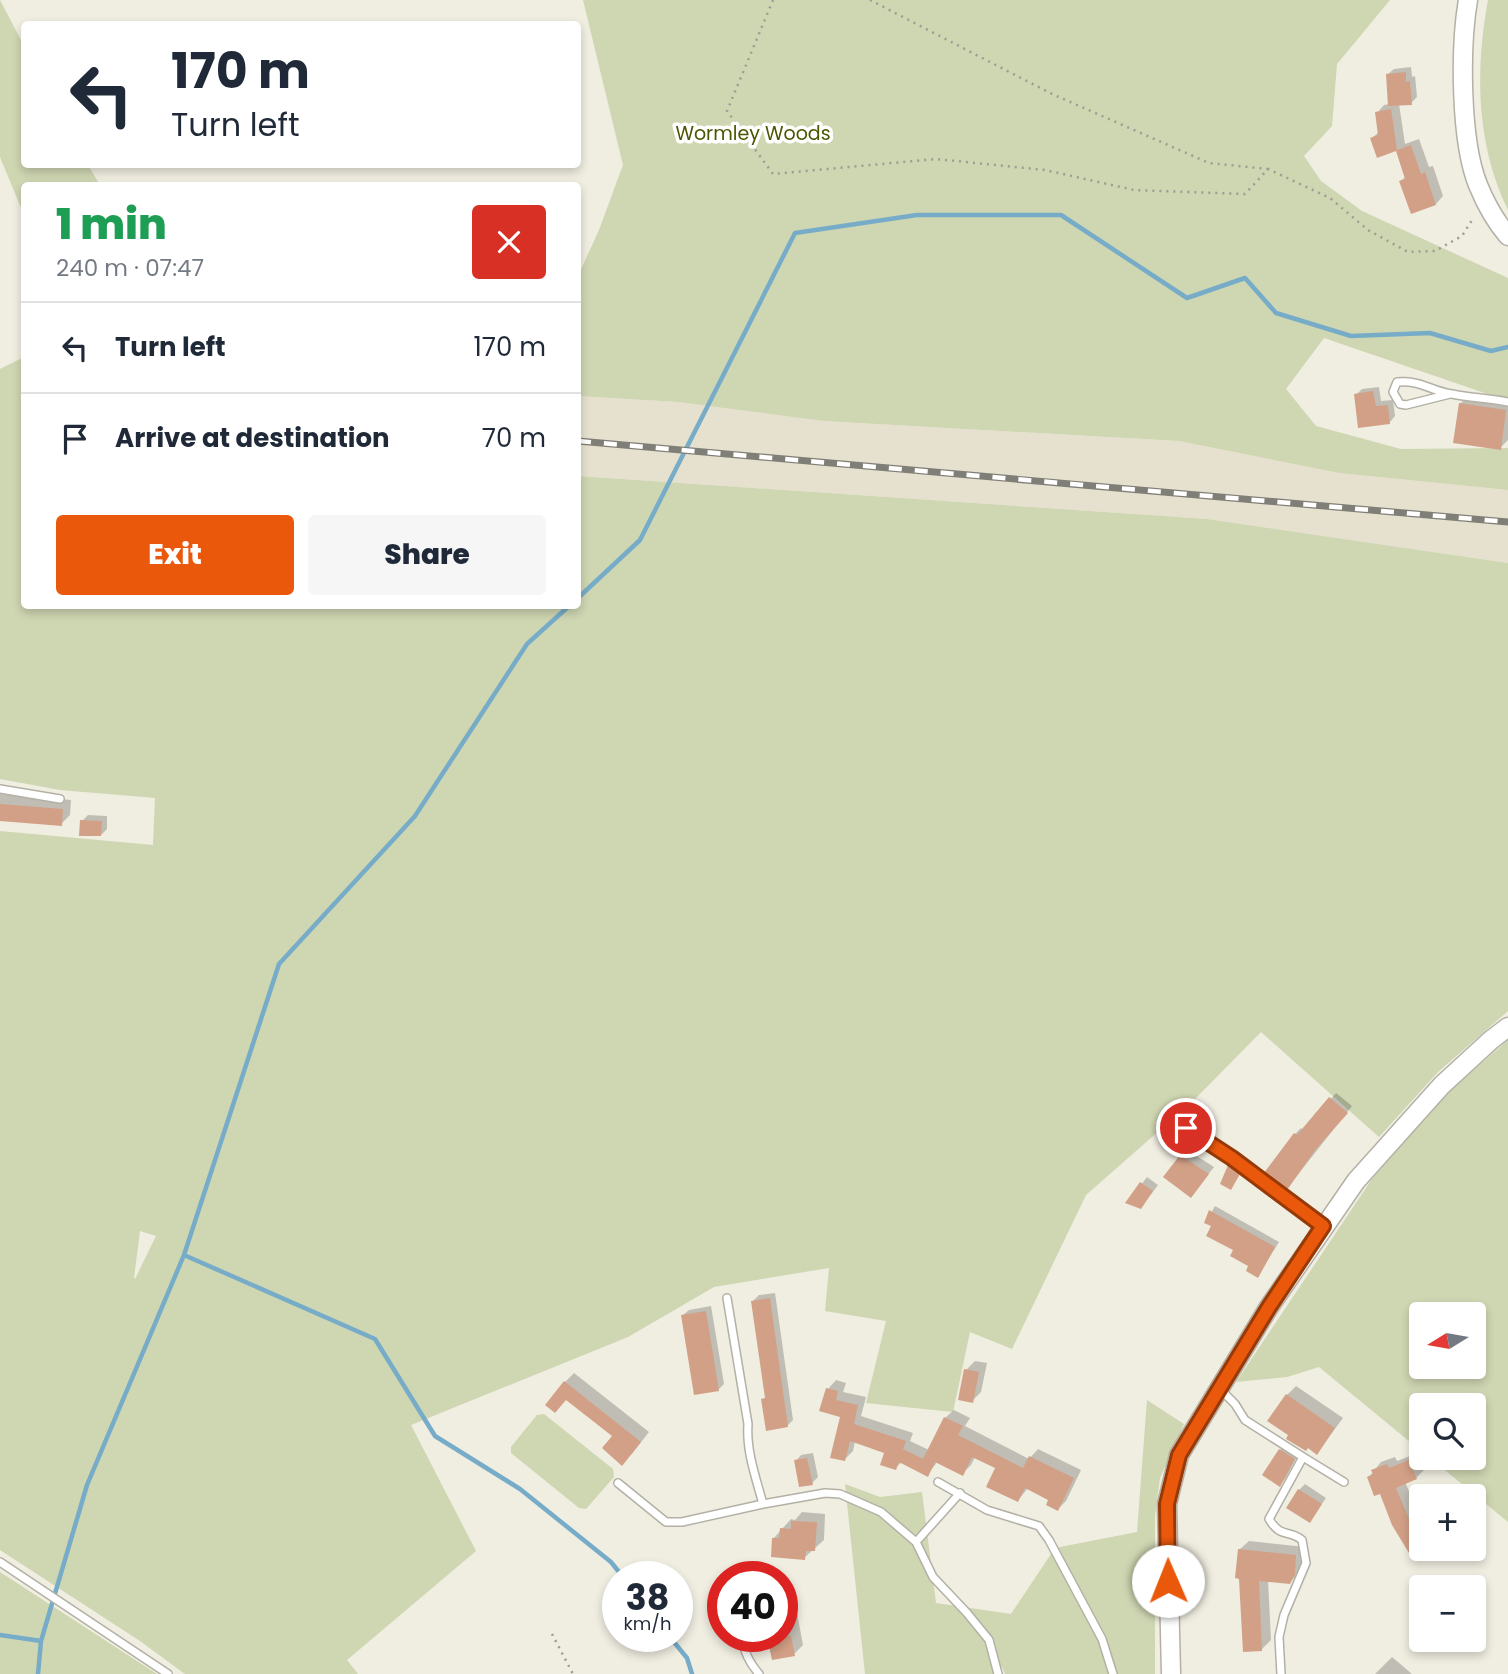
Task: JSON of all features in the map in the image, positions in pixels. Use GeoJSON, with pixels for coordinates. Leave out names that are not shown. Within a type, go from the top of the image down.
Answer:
{"type":"FeatureCollection","features":[{"type":"Feature","properties":{"kind":"street"},"geometry":{"type":"LineString","coordinates":[[1468,0],[1463,74],[1471,163],[1478,185],[1499,226],[1508,236]]}},
{"type":"Feature","properties":{"kind":"street"},"geometry":{"type":"LineString","coordinates":[[1171,1674],[1167,1504],[1179,1455],[1323,1226],[1356,1181],[1442,1085],[1508,1027]]}},
{"type":"Feature","properties":{"kind":"lane"},"geometry":{"type":"LineString","coordinates":[[1450,394],[1406,405],[1400,404],[1393,392],[1397,382],[1414,381],[1450,394],[1508,402]]}},
{"type":"Feature","properties":{"kind":"lane"},"geometry":{"type":"LineString","coordinates":[[0,789],[60,799]]}},
{"type":"Feature","properties":{"kind":"lane"},"geometry":{"type":"LineString","coordinates":[[1186,1128],[1232,1158],[1323,1226]]}},
{"type":"Feature","properties":{"kind":"lane"},"geometry":{"type":"LineString","coordinates":[[727,1298],[748,1424],[747,1436],[763,1504]]}},
{"type":"Feature","properties":{"kind":"lane"},"geometry":{"type":"LineString","coordinates":[[1219,1388],[1235,1404],[1245,1420],[1344,1482]]}},
{"type":"Feature","properties":{"kind":"lane"},"geometry":{"type":"LineString","coordinates":[[1283,1673],[1279,1637],[1284,1615],[1306,1563],[1301,1540],[1295,1535],[1285,1535],[1274,1527],[1269,1519],[1303,1457]]}},
{"type":"Feature","properties":{"kind":"lane"},"geometry":{"type":"LineString","coordinates":[[938,1482],[987,1510],[1039,1526],[1102,1639],[1113,1674]]}},
{"type":"Feature","properties":{"kind":"lane"},"geometry":{"type":"LineString","coordinates":[[618,1483],[666,1522],[682,1522],[825,1493],[840,1494],[881,1512],[916,1542],[933,1577],[967,1612],[989,1640],[998,1674]]}},
{"type":"Feature","properties":{"kind":"lane"},"geometry":{"type":"LineString","coordinates":[[916,1542],[960,1493]]}},
{"type":"Feature","properties":{"kind":"lane"},"geometry":{"type":"LineString","coordinates":[[0,1562],[168,1674]]}},
{"type":"Feature","properties":{"kind":"lane"},"geometry":{"type":"LineString","coordinates":[[746,1652],[758,1674]]}},
{"type":"Feature","properties":{"kind":"path"},"geometry":{"type":"LineString","coordinates":[[773,0],[727,111],[773,174],[936,159],[1045,170],[1134,190],[1245,194],[1268,169]]}},
{"type":"Feature","properties":{"kind":"path"},"geometry":{"type":"LineString","coordinates":[[870,0],[1052,94],[1209,163],[1268,169],[1330,198],[1368,230],[1408,252],[1435,251],[1462,236],[1474,219],[1474,199],[1478,185]]}},
{"type":"Feature","properties":{"kind":"path"},"geometry":{"type":"LineString","coordinates":[[552,1634],[573,1674]]}},
{"type":"Feature","properties":{"kind":"shaded area"},"geometry":{"type":"Polygon","coordinates":[[[581,396],[678,402],[824,421],[1179,441],[1339,473],[1508,490],[1508,563],[1207,519],[581,476],[581,396]]]}},
{"type":"Feature","properties":{"kind":"green space"},"geometry":{"type":"Polygon","coordinates":[[[0,0],[21,40],[21,168],[90,168],[98,182],[21,182],[21,208],[0,157],[0,0]]]}},
{"type":"Feature","properties":{"kind":"green space","name":"Wormley Woods"},"geometry":{"type":"Polygon","coordinates":[[[583,0],[1390,0],[1337,64],[1332,126],[1304,156],[1321,181],[1362,211],[1508,278],[1508,401],[1324,338],[1286,389],[1316,426],[1401,449],[1508,448],[1508,490],[1339,473],[1179,441],[824,421],[678,402],[581,396],[581,269],[623,165],[583,0]]]}},
{"type":"Feature","properties":{"kind":"green space"},"geometry":{"type":"Polygon","coordinates":[[[1488,0],[1508,0],[1508,210],[1490,159],[1481,107],[1481,53],[1488,0]]]}},
{"type":"Feature","properties":{"kind":"green space"},"geometry":{"type":"Polygon","coordinates":[[[21,358],[21,609],[581,609],[581,476],[1207,519],[1508,563],[1508,1011],[1438,1072],[1379,1137],[1261,1032],[1194,1100],[1086,1195],[1012,1349],[970,1332],[953,1412],[866,1403],[886,1321],[825,1311],[829,1268],[714,1287],[628,1337],[411,1425],[476,1551],[347,1660],[358,1674],[185,1674],[140,1641],[0,1550],[0,831],[153,845],[155,798],[60,790],[0,779],[0,369],[21,358]],[[140,1231],[134,1278],[156,1236],[140,1231]]]}},
{"type":"Feature","properties":{"kind":"green space"},"geometry":{"type":"Polygon","coordinates":[[[1508,1040],[1508,1522],[1486,1504],[1486,1484],[1462,1484],[1445,1470],[1486,1470],[1486,1393],[1409,1393],[1409,1441],[1319,1367],[1287,1377],[1236,1382],[1372,1179],[1446,1094],[1508,1040]]]}},
{"type":"Feature","properties":{"kind":"green space"},"geometry":{"type":"Polygon","coordinates":[[[1147,1400],[1184,1424],[1160,1478],[1155,1516],[1155,1674],[1005,1674],[1002,1667],[993,1670],[993,1674],[865,1674],[845,1484],[880,1497],[922,1492],[936,1603],[1011,1614],[1055,1548],[1137,1532],[1147,1400]]]}},
{"type":"Feature","properties":{"kind":"green space"},"geometry":{"type":"Polygon","coordinates":[[[544,1414],[613,1469],[614,1477],[586,1509],[579,1508],[511,1453],[511,1447],[537,1415],[544,1414]]]}},
{"type":"Feature","properties":{"kind":"green space"},"geometry":{"type":"Polygon","coordinates":[[[0,1572],[157,1674],[0,1674],[0,1572]]]}},
{"type":"Feature","properties":{"kind":"building"},"geometry":{"type":"Polygon","coordinates":[[[1406,72],[1406,82],[1410,81],[1412,105],[1388,106],[1386,74],[1406,72]]]}},
{"type":"Feature","properties":{"kind":"building"},"geometry":{"type":"Polygon","coordinates":[[[1391,109],[1397,150],[1411,145],[1421,174],[1425,172],[1436,205],[1411,214],[1399,181],[1405,179],[1396,151],[1377,158],[1370,138],[1378,135],[1375,112],[1391,109]]]}},
{"type":"Feature","properties":{"kind":"building"},"geometry":{"type":"Polygon","coordinates":[[[1373,391],[1376,406],[1388,405],[1390,424],[1358,428],[1354,394],[1373,391]]]}},
{"type":"Feature","properties":{"kind":"building"},"geometry":{"type":"Polygon","coordinates":[[[1459,403],[1506,410],[1501,450],[1453,443],[1459,403]]]}},
{"type":"Feature","properties":{"kind":"building"},"geometry":{"type":"Polygon","coordinates":[[[0,804],[63,809],[62,826],[0,821],[0,804]]]}},
{"type":"Feature","properties":{"kind":"building"},"geometry":{"type":"Polygon","coordinates":[[[80,820],[102,821],[101,836],[79,836],[80,820]]]}},
{"type":"Feature","properties":{"kind":"building"},"geometry":{"type":"Polygon","coordinates":[[[1329,1097],[1348,1113],[1316,1149],[1287,1190],[1264,1173],[1294,1133],[1297,1135],[1329,1097]]]}},
{"type":"Feature","properties":{"kind":"building"},"geometry":{"type":"Polygon","coordinates":[[[1180,1155],[1209,1174],[1191,1198],[1163,1177],[1180,1155]]]}},
{"type":"Feature","properties":{"kind":"building"},"geometry":{"type":"Polygon","coordinates":[[[1228,1165],[1241,1172],[1231,1190],[1220,1184],[1228,1165]]]}},
{"type":"Feature","properties":{"kind":"building"},"geometry":{"type":"Polygon","coordinates":[[[1140,1182],[1153,1191],[1141,1209],[1125,1203],[1140,1182]]]}},
{"type":"Feature","properties":{"kind":"building"},"geometry":{"type":"Polygon","coordinates":[[[1209,1210],[1275,1247],[1258,1278],[1246,1271],[1248,1266],[1230,1256],[1233,1250],[1206,1236],[1211,1226],[1204,1223],[1209,1210]]]}},
{"type":"Feature","properties":{"kind":"building"},"geometry":{"type":"Polygon","coordinates":[[[770,1298],[788,1427],[766,1431],[761,1399],[765,1398],[751,1301],[770,1298]]]}},
{"type":"Feature","properties":{"kind":"building"},"geometry":{"type":"Polygon","coordinates":[[[706,1311],[719,1391],[694,1395],[681,1315],[706,1311]]]}},
{"type":"Feature","properties":{"kind":"building"},"geometry":{"type":"Polygon","coordinates":[[[964,1369],[979,1372],[973,1403],[958,1400],[964,1369]]]}},
{"type":"Feature","properties":{"kind":"building"},"geometry":{"type":"Polygon","coordinates":[[[564,1381],[641,1442],[622,1466],[602,1448],[612,1436],[566,1400],[555,1413],[545,1405],[564,1381]]]}},
{"type":"Feature","properties":{"kind":"building"},"geometry":{"type":"Polygon","coordinates":[[[826,1388],[838,1391],[836,1400],[858,1405],[854,1424],[906,1441],[903,1449],[923,1459],[944,1417],[963,1426],[958,1435],[1023,1468],[1029,1456],[1074,1478],[1058,1511],[1046,1505],[1048,1500],[1025,1488],[1018,1502],[986,1487],[995,1468],[972,1457],[963,1476],[935,1462],[928,1477],[899,1462],[896,1470],[880,1465],[884,1453],[850,1441],[845,1461],[830,1458],[840,1417],[819,1411],[826,1388]]]}},
{"type":"Feature","properties":{"kind":"building"},"geometry":{"type":"Polygon","coordinates":[[[1286,1394],[1335,1428],[1317,1455],[1286,1439],[1288,1435],[1267,1421],[1286,1394]]]}},
{"type":"Feature","properties":{"kind":"building"},"geometry":{"type":"Polygon","coordinates":[[[1279,1449],[1295,1459],[1280,1487],[1262,1475],[1279,1449]]]}},
{"type":"Feature","properties":{"kind":"building"},"geometry":{"type":"Polygon","coordinates":[[[807,1458],[813,1485],[799,1487],[794,1460],[807,1458]]]}},
{"type":"Feature","properties":{"kind":"building"},"geometry":{"type":"Polygon","coordinates":[[[1409,1460],[1409,1470],[1413,1470],[1417,1479],[1396,1488],[1409,1519],[1409,1553],[1392,1525],[1380,1494],[1374,1496],[1367,1477],[1373,1474],[1371,1470],[1387,1464],[1389,1468],[1409,1460]]]}},
{"type":"Feature","properties":{"kind":"building"},"geometry":{"type":"Polygon","coordinates":[[[1298,1489],[1322,1504],[1310,1523],[1286,1508],[1298,1489]]]}},
{"type":"Feature","properties":{"kind":"building"},"geometry":{"type":"Polygon","coordinates":[[[791,1521],[817,1522],[815,1551],[806,1551],[805,1560],[771,1557],[772,1538],[779,1538],[780,1528],[791,1529],[791,1521]]]}},
{"type":"Feature","properties":{"kind":"building"},"geometry":{"type":"Polygon","coordinates":[[[1238,1549],[1296,1555],[1295,1574],[1290,1584],[1259,1581],[1262,1651],[1243,1652],[1239,1579],[1235,1578],[1238,1549]]]}},
{"type":"Feature","properties":{"kind":"building"},"geometry":{"type":"Polygon","coordinates":[[[770,1652],[794,1652],[795,1656],[772,1660],[770,1652]]]}},
{"type":"Feature","properties":{"kind":"waterway"},"geometry":{"type":"LineString","coordinates":[[581,595],[640,540],[795,233],[917,215],[1061,215],[1187,298],[1245,278],[1276,313],[1351,336],[1430,333],[1491,351],[1508,347]]}},
{"type":"Feature","properties":{"kind":"waterway"},"geometry":{"type":"LineString","coordinates":[[38,1674],[41,1641],[87,1485],[184,1255],[279,964],[415,816],[527,644],[566,609]]}},
{"type":"Feature","properties":{"kind":"waterway"},"geometry":{"type":"LineString","coordinates":[[184,1255],[375,1339],[435,1436],[520,1489],[610,1561]]}},
{"type":"Feature","properties":{"kind":"waterway"},"geometry":{"type":"LineString","coordinates":[[0,1635],[41,1641]]}},
{"type":"Feature","properties":{"kind":"waterway"},"geometry":{"type":"LineString","coordinates":[[682,1652],[692,1674]]}},
{"type":"Feature","properties":{"kind":"railway"},"geometry":{"type":"LineString","coordinates":[[581,441],[1508,522]]}},
{"type":"Feature","properties":{"kind":"route"},"geometry":{"type":"LineString","coordinates":[[1168,1581],[1167,1504],[1179,1455],[1269,1307],[1323,1226],[1232,1158],[1186,1128]]}}]}
